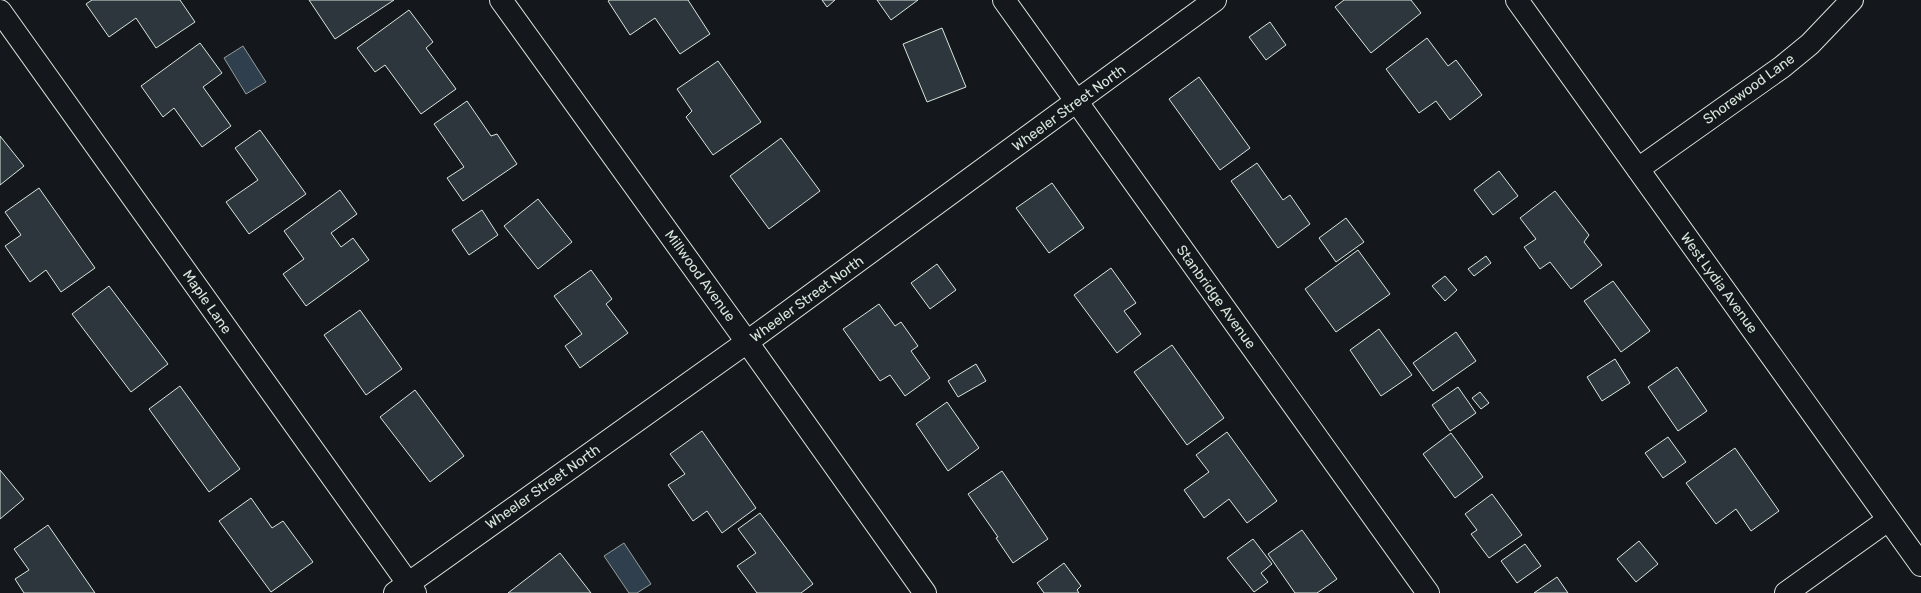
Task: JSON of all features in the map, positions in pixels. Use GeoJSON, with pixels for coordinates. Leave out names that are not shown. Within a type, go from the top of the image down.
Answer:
{"type":"FeatureCollection","features":[{"type":"Feature","properties":{"kind":"street","name":"Millwood Avenue"},"geometry":{"type":"LineString","coordinates":[[501,0],[925,593]]}},
{"type":"Feature","properties":{"kind":"street","name":"Stanbridge Avenue"},"geometry":{"type":"LineString","coordinates":[[1004,0],[1428,593]]}},
{"type":"Feature","properties":{"kind":"street","name":"Wheeler Street North"},"geometry":{"type":"LineString","coordinates":[[406,590],[1215,0]]}},
{"type":"Feature","properties":{"kind":"street","name":"West Lydia Avenue"},"geometry":{"type":"LineString","coordinates":[[1517,0],[1921,565]]}},
{"type":"Feature","properties":{"kind":"street","name":"Shorewood Lane"},"geometry":{"type":"LineString","coordinates":[[1638,169],[1788,62],[1810,44],[1852,0]]}},
{"type":"Feature","properties":{"kind":"street","name":"Maple Lane"},"geometry":{"type":"LineString","coordinates":[[0,11],[406,590]]}},
{"type":"Feature","properties":{"kind":"street"},"geometry":{"type":"LineString","coordinates":[[1786,593],[1888,520]]}},
{"type":"Feature","properties":{"kind":"water"},"geometry":{"type":"Polygon","coordinates":[[[243,46],[266,82],[246,94],[224,58],[243,46]]]}},
{"type":"Feature","properties":{"kind":"water"},"geometry":{"type":"Polygon","coordinates":[[[624,543],[651,584],[637,593],[629,593],[604,556],[624,543]]]}},
{"type":"Feature","properties":{"kind":"building"},"geometry":{"type":"Polygon","coordinates":[[[92,0],[180,0],[195,22],[156,48],[136,18],[109,37],[86,4],[92,0]]]}},
{"type":"Feature","properties":{"kind":"building"},"geometry":{"type":"Polygon","coordinates":[[[309,0],[394,0],[335,39],[309,0]]]}},
{"type":"Feature","properties":{"kind":"building"},"geometry":{"type":"Polygon","coordinates":[[[688,0],[710,34],[680,54],[655,18],[630,35],[608,1],[688,0]]]}},
{"type":"Feature","properties":{"kind":"building"},"geometry":{"type":"Polygon","coordinates":[[[822,0],[835,0],[827,7],[822,0]]]}},
{"type":"Feature","properties":{"kind":"building"},"geometry":{"type":"Polygon","coordinates":[[[877,0],[918,0],[891,20],[877,0]]]}},
{"type":"Feature","properties":{"kind":"building"},"geometry":{"type":"Polygon","coordinates":[[[1344,0],[1411,0],[1421,13],[1371,53],[1335,7],[1344,0]]]}},
{"type":"Feature","properties":{"kind":"building"},"geometry":{"type":"Polygon","coordinates":[[[409,10],[433,42],[426,48],[456,89],[421,114],[385,65],[375,72],[357,48],[409,10]]]}},
{"type":"Feature","properties":{"kind":"building"},"geometry":{"type":"Polygon","coordinates":[[[1270,22],[1286,45],[1266,60],[1249,37],[1270,22]]]}},
{"type":"Feature","properties":{"kind":"building"},"geometry":{"type":"Polygon","coordinates":[[[942,28],[966,87],[927,102],[903,44],[942,28]]]}},
{"type":"Feature","properties":{"kind":"building"},"geometry":{"type":"Polygon","coordinates":[[[1427,38],[1448,66],[1456,60],[1482,95],[1450,120],[1436,101],[1419,113],[1386,69],[1427,38]]]}},
{"type":"Feature","properties":{"kind":"building"},"geometry":{"type":"Polygon","coordinates":[[[200,43],[222,73],[203,87],[231,126],[202,147],[174,108],[163,117],[141,86],[200,43]]]}},
{"type":"Feature","properties":{"kind":"building"},"geometry":{"type":"Polygon","coordinates":[[[718,61],[761,122],[713,155],[686,117],[692,111],[677,89],[718,61]]]}},
{"type":"Feature","properties":{"kind":"building"},"geometry":{"type":"Polygon","coordinates":[[[1199,77],[1250,148],[1220,170],[1169,99],[1199,77]]]}},
{"type":"Feature","properties":{"kind":"building"},"geometry":{"type":"Polygon","coordinates":[[[467,101],[491,136],[497,134],[517,164],[463,201],[447,178],[464,167],[434,124],[467,101]]]}},
{"type":"Feature","properties":{"kind":"building"},"geometry":{"type":"Polygon","coordinates":[[[260,130],[306,194],[249,234],[226,202],[258,180],[235,148],[260,130]]]}},
{"type":"Feature","properties":{"kind":"building"},"geometry":{"type":"Polygon","coordinates":[[[0,136],[24,166],[0,185],[0,136]]]}},
{"type":"Feature","properties":{"kind":"building"},"geometry":{"type":"Polygon","coordinates":[[[781,138],[820,191],[769,229],[730,176],[781,138]]]}},
{"type":"Feature","properties":{"kind":"building"},"geometry":{"type":"Polygon","coordinates":[[[1257,163],[1283,200],[1290,195],[1310,224],[1278,248],[1231,181],[1257,163]]]}},
{"type":"Feature","properties":{"kind":"building"},"geometry":{"type":"Polygon","coordinates":[[[1499,171],[1518,196],[1493,215],[1474,190],[1499,171]]]}},
{"type":"Feature","properties":{"kind":"building"},"geometry":{"type":"Polygon","coordinates":[[[1052,183],[1084,228],[1049,253],[1016,208],[1052,183]]]}},
{"type":"Feature","properties":{"kind":"building"},"geometry":{"type":"Polygon","coordinates":[[[39,188],[95,268],[61,292],[46,270],[30,282],[5,246],[21,235],[5,212],[39,188]]]}},
{"type":"Feature","properties":{"kind":"building"},"geometry":{"type":"Polygon","coordinates":[[[340,190],[357,214],[331,233],[341,247],[353,238],[369,260],[306,306],[283,274],[304,259],[284,231],[340,190]]]}},
{"type":"Feature","properties":{"kind":"building"},"geometry":{"type":"Polygon","coordinates":[[[1555,191],[1589,235],[1584,242],[1602,265],[1571,289],[1550,262],[1540,269],[1524,247],[1536,239],[1520,218],[1555,191]]]}},
{"type":"Feature","properties":{"kind":"building"},"geometry":{"type":"Polygon","coordinates":[[[538,199],[572,242],[538,269],[504,226],[538,199]]]}},
{"type":"Feature","properties":{"kind":"building"},"geometry":{"type":"Polygon","coordinates":[[[482,210],[498,235],[469,255],[452,230],[482,210]]]}},
{"type":"Feature","properties":{"kind":"building"},"geometry":{"type":"Polygon","coordinates":[[[1346,218],[1364,242],[1336,262],[1319,238],[1346,218]]]}},
{"type":"Feature","properties":{"kind":"building"},"geometry":{"type":"Polygon","coordinates":[[[1358,250],[1390,294],[1336,332],[1305,289],[1358,250]]]}},
{"type":"Feature","properties":{"kind":"building"},"geometry":{"type":"Polygon","coordinates":[[[1486,256],[1491,263],[1474,276],[1468,269],[1486,256]]]}},
{"type":"Feature","properties":{"kind":"building"},"geometry":{"type":"Polygon","coordinates":[[[937,264],[956,290],[930,309],[911,283],[937,264]]]}},
{"type":"Feature","properties":{"kind":"building"},"geometry":{"type":"Polygon","coordinates":[[[1111,268],[1136,303],[1124,311],[1141,334],[1117,353],[1074,295],[1111,268]]]}},
{"type":"Feature","properties":{"kind":"building"},"geometry":{"type":"Polygon","coordinates":[[[591,270],[612,299],[606,304],[628,333],[580,368],[565,346],[582,334],[554,296],[591,270]]]}},
{"type":"Feature","properties":{"kind":"building"},"geometry":{"type":"Polygon","coordinates":[[[1445,276],[1457,290],[1445,301],[1432,286],[1445,276]]]}},
{"type":"Feature","properties":{"kind":"building"},"geometry":{"type":"Polygon","coordinates":[[[1613,281],[1650,331],[1621,352],[1584,301],[1613,281]]]}},
{"type":"Feature","properties":{"kind":"building"},"geometry":{"type":"Polygon","coordinates":[[[109,286],[168,364],[131,392],[72,314],[109,286]]]}},
{"type":"Feature","properties":{"kind":"building"},"geometry":{"type":"Polygon","coordinates":[[[879,304],[895,326],[901,322],[918,346],[911,351],[930,378],[905,396],[890,375],[880,381],[843,329],[879,304]]]}},
{"type":"Feature","properties":{"kind":"building"},"geometry":{"type":"Polygon","coordinates":[[[360,310],[402,369],[366,395],[324,335],[360,310]]]}},
{"type":"Feature","properties":{"kind":"building"},"geometry":{"type":"Polygon","coordinates":[[[1379,329],[1412,375],[1381,396],[1350,350],[1379,329]]]}},
{"type":"Feature","properties":{"kind":"building"},"geometry":{"type":"Polygon","coordinates":[[[1456,332],[1476,361],[1433,391],[1413,363],[1456,332]]]}},
{"type":"Feature","properties":{"kind":"building"},"geometry":{"type":"Polygon","coordinates":[[[1172,345],[1224,418],[1187,445],[1134,372],[1172,345]]]}},
{"type":"Feature","properties":{"kind":"building"},"geometry":{"type":"Polygon","coordinates":[[[1615,359],[1630,383],[1602,401],[1587,377],[1615,359]]]}},
{"type":"Feature","properties":{"kind":"building"},"geometry":{"type":"Polygon","coordinates":[[[976,364],[986,381],[958,397],[948,381],[976,364]]]}},
{"type":"Feature","properties":{"kind":"building"},"geometry":{"type":"Polygon","coordinates":[[[1677,367],[1707,411],[1678,431],[1648,387],[1677,367]]]}},
{"type":"Feature","properties":{"kind":"building"},"geometry":{"type":"Polygon","coordinates":[[[180,386],[240,469],[209,492],[149,409],[180,386]]]}},
{"type":"Feature","properties":{"kind":"building"},"geometry":{"type":"Polygon","coordinates":[[[1458,387],[1476,413],[1450,431],[1432,405],[1458,387]]]}},
{"type":"Feature","properties":{"kind":"building"},"geometry":{"type":"Polygon","coordinates":[[[415,390],[464,456],[430,482],[380,417],[415,390]]]}},
{"type":"Feature","properties":{"kind":"building"},"geometry":{"type":"Polygon","coordinates":[[[1480,392],[1489,403],[1481,409],[1472,398],[1480,392]]]}},
{"type":"Feature","properties":{"kind":"building"},"geometry":{"type":"Polygon","coordinates":[[[947,402],[979,448],[948,471],[916,424],[947,402]]]}},
{"type":"Feature","properties":{"kind":"building"},"geometry":{"type":"Polygon","coordinates":[[[702,431],[756,508],[722,533],[707,511],[693,521],[668,485],[685,474],[670,454],[702,431]]]}},
{"type":"Feature","properties":{"kind":"building"},"geometry":{"type":"Polygon","coordinates":[[[1227,432],[1277,501],[1247,523],[1229,499],[1204,518],[1184,490],[1209,472],[1196,455],[1227,432]]]}},
{"type":"Feature","properties":{"kind":"building"},"geometry":{"type":"Polygon","coordinates":[[[1451,433],[1483,477],[1455,498],[1423,454],[1451,433]]]}},
{"type":"Feature","properties":{"kind":"building"},"geometry":{"type":"Polygon","coordinates":[[[1668,437],[1686,462],[1663,478],[1645,453],[1668,437]]]}},
{"type":"Feature","properties":{"kind":"building"},"geometry":{"type":"Polygon","coordinates":[[[1735,448],[1779,511],[1751,531],[1736,509],[1716,524],[1686,483],[1735,448]]]}},
{"type":"Feature","properties":{"kind":"building"},"geometry":{"type":"Polygon","coordinates":[[[0,470],[24,499],[0,519],[0,470]]]}},
{"type":"Feature","properties":{"kind":"building"},"geometry":{"type":"Polygon","coordinates":[[[1002,471],[1048,539],[1013,563],[996,538],[998,537],[968,494],[1002,471]]]}},
{"type":"Feature","properties":{"kind":"building"},"geometry":{"type":"Polygon","coordinates":[[[1492,494],[1522,535],[1489,558],[1471,534],[1477,530],[1465,514],[1492,494]]]}},
{"type":"Feature","properties":{"kind":"building"},"geometry":{"type":"Polygon","coordinates":[[[251,498],[272,528],[283,521],[313,562],[271,592],[219,521],[251,498]]]}},
{"type":"Feature","properties":{"kind":"building"},"geometry":{"type":"Polygon","coordinates":[[[760,513],[813,584],[801,593],[757,593],[737,566],[756,553],[738,529],[760,513]]]}},
{"type":"Feature","properties":{"kind":"building"},"geometry":{"type":"Polygon","coordinates":[[[48,525],[95,593],[24,593],[15,579],[29,570],[14,549],[48,525]]]}},
{"type":"Feature","properties":{"kind":"building"},"geometry":{"type":"Polygon","coordinates":[[[1302,530],[1337,579],[1317,593],[1295,593],[1268,554],[1302,530]]]}},
{"type":"Feature","properties":{"kind":"building"},"geometry":{"type":"Polygon","coordinates":[[[1253,539],[1272,564],[1261,573],[1268,582],[1254,592],[1227,558],[1253,539]]]}},
{"type":"Feature","properties":{"kind":"building"},"geometry":{"type":"Polygon","coordinates":[[[1639,541],[1658,564],[1636,582],[1617,559],[1639,541]]]}},
{"type":"Feature","properties":{"kind":"building"},"geometry":{"type":"Polygon","coordinates":[[[1525,544],[1541,566],[1517,583],[1501,561],[1525,544]]]}},
{"type":"Feature","properties":{"kind":"building"},"geometry":{"type":"Polygon","coordinates":[[[560,553],[591,593],[508,593],[560,553]]]}},
{"type":"Feature","properties":{"kind":"building"},"geometry":{"type":"Polygon","coordinates":[[[1064,563],[1081,586],[1077,590],[1079,593],[1044,593],[1037,583],[1064,563]]]}},
{"type":"Feature","properties":{"kind":"building"},"geometry":{"type":"Polygon","coordinates":[[[1557,577],[1568,593],[1534,593],[1557,577]]]}}]}
